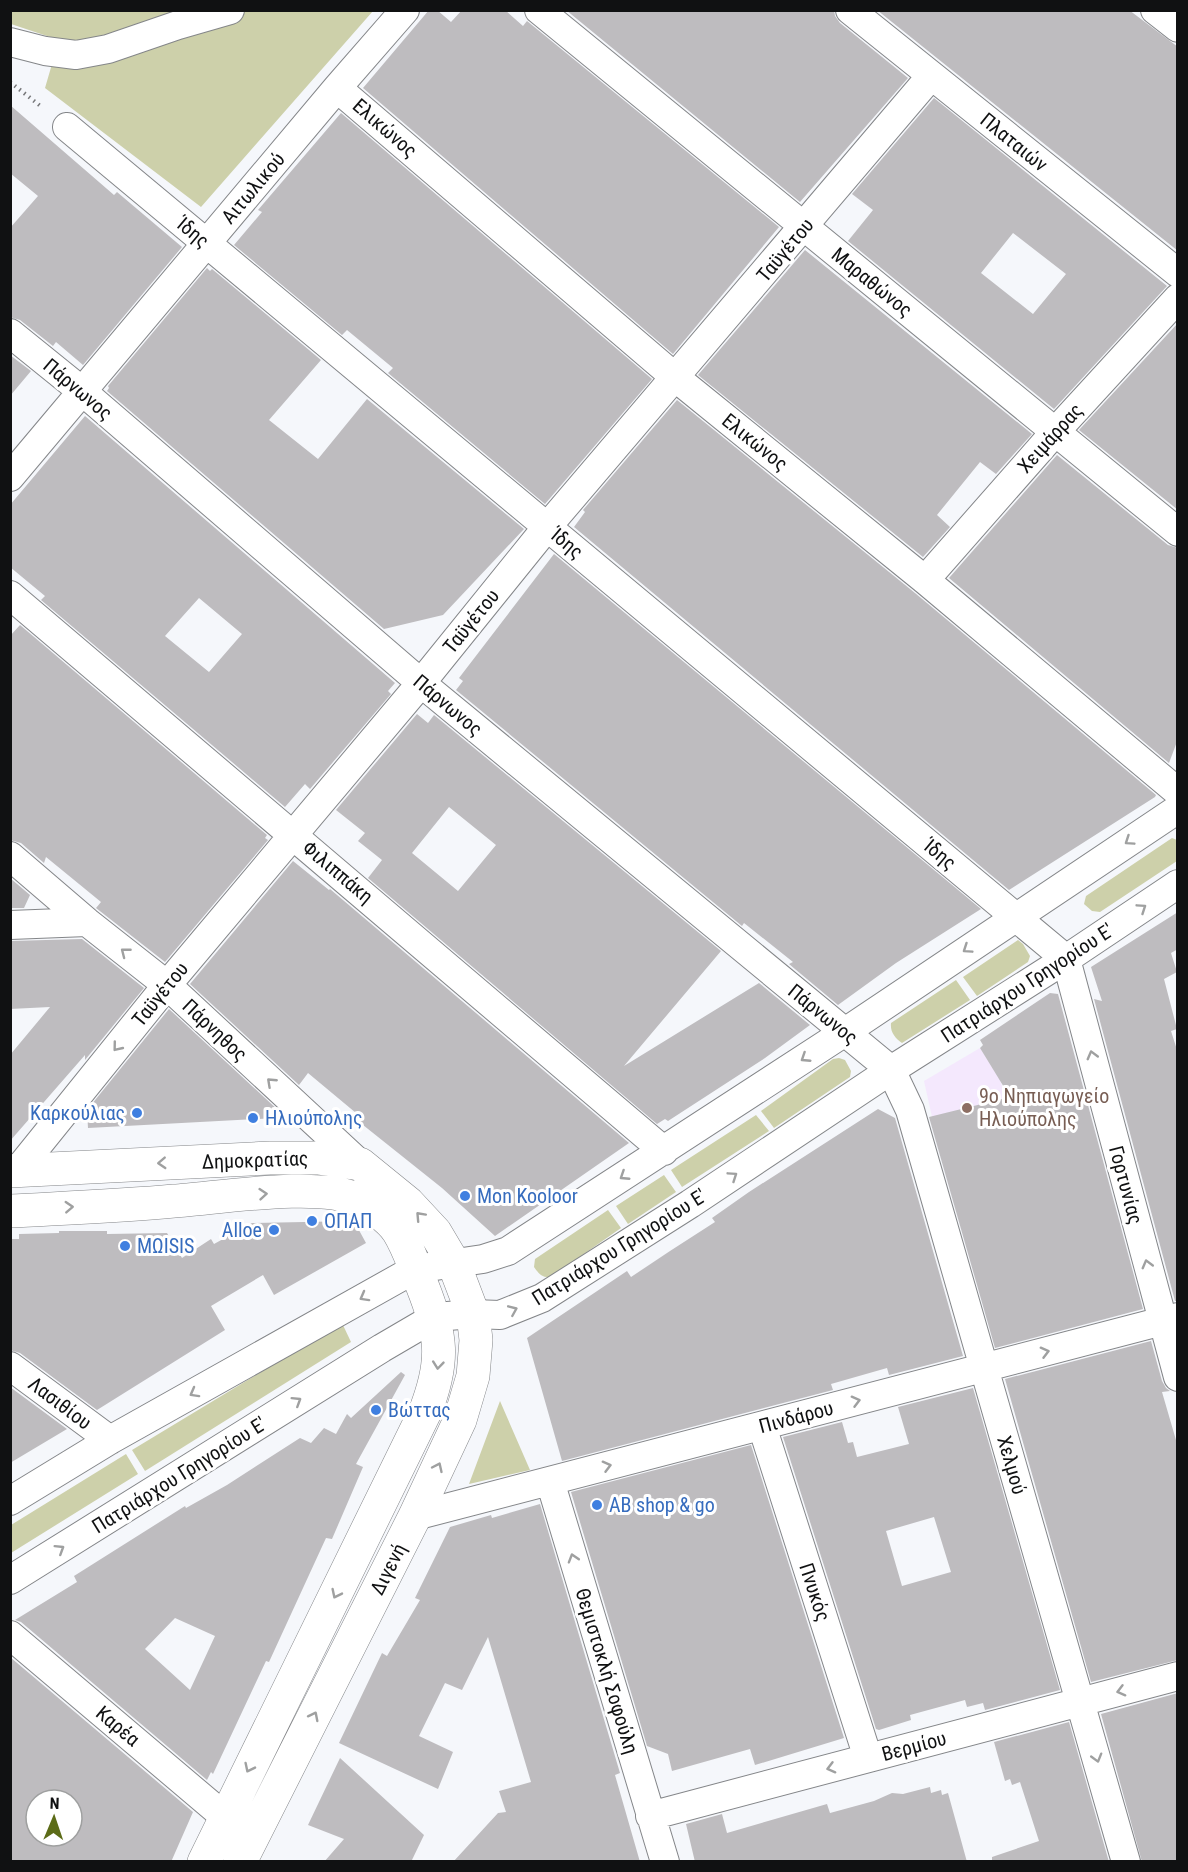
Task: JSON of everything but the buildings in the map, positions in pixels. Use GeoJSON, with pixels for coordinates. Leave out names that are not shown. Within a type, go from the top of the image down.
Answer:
{"type":"FeatureCollection","features":[{"type":"Feature","properties":{"kind":"street"},"geometry":{"type":"LineString","coordinates":[[10,42],[45,51],[76,55],[108,49],[230,10]]}},
{"type":"Feature","properties":{"kind":"street","name":"Αιτωλικού"},"geometry":{"type":"LineString","coordinates":[[10,477],[337,87],[405,10]]}},
{"type":"Feature","properties":{"kind":"street","name":"Μαραθώνος"},"geometry":{"type":"LineString","coordinates":[[539,10],[1178,532]]}},
{"type":"Feature","properties":{"kind":"street","name":"Πλαταιών"},"geometry":{"type":"LineString","coordinates":[[850,10],[1178,273]]}},
{"type":"Feature","properties":{"kind":"street"},"geometry":{"type":"LineString","coordinates":[[1155,10],[1178,28]]}},
{"type":"Feature","properties":{"kind":"street","name":"Ταϋγέτου"},"geometry":{"type":"LineString","coordinates":[[14,1171],[421,683],[548,527],[931,76]]}},
{"type":"Feature","properties":{"kind":"street","name":"Ελικώνος"},"geometry":{"type":"LineString","coordinates":[[337,87],[676,378],[925,580],[1178,792]]}},
{"type":"Feature","properties":{"kind":"street","name":"Ίδης"},"geometry":{"type":"LineString","coordinates":[[67,127],[1066,959]]}},
{"type":"Feature","properties":{"kind":"street","name":"Χειμάρρας"},"geometry":{"type":"LineString","coordinates":[[925,580],[1054,432],[1178,298]]}},
{"type":"Feature","properties":{"kind":"street","name":"Πάρνωνος"},"geometry":{"type":"LineString","coordinates":[[10,333],[83,392],[421,683],[891,1070]]}},
{"type":"Feature","properties":{"kind":"street","name":"Φιλιππάκη"},"geometry":{"type":"LineString","coordinates":[[10,594],[664,1151]]}},
{"type":"Feature","properties":{"kind":"street"},"geometry":{"type":"LineString","coordinates":[[10,1501],[110,1440],[415,1269],[483,1259],[508,1251],[845,1032],[1178,809]]}},
{"type":"Feature","properties":{"kind":"street","name":"Πάρνηθος"},"geometry":{"type":"LineString","coordinates":[[10,856],[167,986],[360,1164]]}},
{"type":"Feature","properties":{"kind":"street","name":"Πατριάρχου Γρηγορίου Ε'"},"geometry":{"type":"LineString","coordinates":[[10,1580],[435,1317],[473,1314],[500,1315],[542,1298],[690,1204],[891,1070],[1066,959],[1178,884]]}},
{"type":"Feature","properties":{"kind":"street"},"geometry":{"type":"LineString","coordinates":[[10,925],[87,922]]}},
{"type":"Feature","properties":{"kind":"street","name":"Γορτυνίας"},"geometry":{"type":"LineString","coordinates":[[1066,959],[1170,1319],[1178,1377]]}},
{"type":"Feature","properties":{"kind":"street","name":"Χελμού"},"geometry":{"type":"LineString","coordinates":[[891,1070],[910,1110],[1126,1862]]}},
{"type":"Feature","properties":{"kind":"street","name":"Δημοκρατίας"},"geometry":{"type":"LineString","coordinates":[[14,1171],[270,1158],[318,1158],[360,1164]]}},
{"type":"Feature","properties":{"kind":"street"},"geometry":{"type":"LineString","coordinates":[[360,1164],[408,1203],[435,1232],[454,1264]]}},
{"type":"Feature","properties":{"kind":"street","name":"Δημοκρατίας"},"geometry":{"type":"LineString","coordinates":[[10,1211],[172,1202],[290,1191],[328,1192],[358,1199],[398,1230],[415,1269]]}},
{"type":"Feature","properties":{"kind":"street","name":"Διγενή"},"geometry":{"type":"LineString","coordinates":[[240,1862],[415,1516],[465,1406],[473,1376],[476,1340],[473,1314],[454,1264]]}},
{"type":"Feature","properties":{"kind":"street","name":"Διγενή"},"geometry":{"type":"LineString","coordinates":[[204,1862],[425,1412],[436,1384],[440,1349],[435,1317],[415,1269]]}},
{"type":"Feature","properties":{"kind":"street","name":"Πινδάρου"},"geometry":{"type":"LineString","coordinates":[[415,1516],[1170,1319]]}},
{"type":"Feature","properties":{"kind":"street","name":"Λασιθίου"},"geometry":{"type":"LineString","coordinates":[[10,1366],[110,1440]]}},
{"type":"Feature","properties":{"kind":"street","name":"Πνυκός"},"geometry":{"type":"LineString","coordinates":[[762,1426],[868,1758]]}},
{"type":"Feature","properties":{"kind":"street","name":"Θεμιστοκλή Σοφούλη"},"geometry":{"type":"LineString","coordinates":[[550,1481],[665,1862]]}},
{"type":"Feature","properties":{"kind":"street","name":"Καρέα"},"geometry":{"type":"LineString","coordinates":[[10,1635],[225,1817]]}},
{"type":"Feature","properties":{"kind":"street","name":"Βερμίου"},"geometry":{"type":"LineString","coordinates":[[650,1816],[1178,1677]]}},
{"type":"Feature","properties":{"kind":"path"},"geometry":{"type":"LineString","coordinates":[[10,82],[67,127]]}},
{"type":"Feature","properties":{"kind":"shaded area"},"geometry":{"type":"Polygon","coordinates":[[[980,1048],[1000,1080],[1006,1098],[932,1117],[924,1081],[980,1048]]]}},
{"type":"Feature","properties":{"kind":"green space"},"geometry":{"type":"Polygon","coordinates":[[[10,11],[373,11],[201,207],[45,88],[59,40],[11,24],[10,11]]]}},
{"type":"Feature","properties":{"kind":"green space"},"geometry":{"type":"Polygon","coordinates":[[[1172,838],[1177,840],[1177,861],[1100,912],[1092,911],[1084,904],[1086,896],[1172,838]]]}},
{"type":"Feature","properties":{"kind":"green space"},"geometry":{"type":"Polygon","coordinates":[[[1018,940],[1030,956],[1028,962],[977,996],[963,977],[1018,940]]]}},
{"type":"Feature","properties":{"kind":"green space"},"geometry":{"type":"Polygon","coordinates":[[[956,980],[970,1000],[902,1043],[897,1039],[892,1032],[891,1023],[956,980]]]}},
{"type":"Feature","properties":{"kind":"green space"},"geometry":{"type":"Polygon","coordinates":[[[833,1059],[845,1060],[851,1071],[850,1077],[774,1128],[761,1111],[833,1059]]]}},
{"type":"Feature","properties":{"kind":"green space"},"geometry":{"type":"Polygon","coordinates":[[[756,1115],[769,1131],[682,1187],[671,1170],[756,1115]]]}},
{"type":"Feature","properties":{"kind":"green space"},"geometry":{"type":"Polygon","coordinates":[[[664,1175],[676,1192],[628,1224],[616,1206],[664,1175]]]}},
{"type":"Feature","properties":{"kind":"green space"},"geometry":{"type":"Polygon","coordinates":[[[608,1210],[621,1228],[551,1277],[543,1276],[538,1272],[534,1267],[535,1259],[608,1210]]]}},
{"type":"Feature","properties":{"kind":"green space"},"geometry":{"type":"Polygon","coordinates":[[[342,1323],[351,1342],[145,1471],[132,1450],[342,1323]]]}},
{"type":"Feature","properties":{"kind":"green space"},"geometry":{"type":"Polygon","coordinates":[[[500,1401],[530,1470],[469,1484],[500,1401]]]}},
{"type":"Feature","properties":{"kind":"green space"},"geometry":{"type":"Polygon","coordinates":[[[126,1454],[138,1474],[11,1553],[11,1525],[126,1454]]]}},
{"type":"Feature","properties":{"kind":"place","name":"9ο Νηπιαγωγείο Ηλιούπολης"},"geometry":{"type":"Point","coordinates":[967,1108]}},
{"type":"Feature","properties":{"kind":"place","name":"Καρκούλιας"},"geometry":{"type":"Point","coordinates":[137,1113]}},
{"type":"Feature","properties":{"kind":"place","name":"Ηλιούπολης"},"geometry":{"type":"Point","coordinates":[253,1118]}},
{"type":"Feature","properties":{"kind":"place","name":"Mon Kooloor"},"geometry":{"type":"Point","coordinates":[465,1196]}},
{"type":"Feature","properties":{"kind":"place","name":"ΟΠΑΠ"},"geometry":{"type":"Point","coordinates":[312,1221]}},
{"type":"Feature","properties":{"kind":"place","name":"Alloe"},"geometry":{"type":"Point","coordinates":[274,1230]}},
{"type":"Feature","properties":{"kind":"place","name":"ΜΩISIS"},"geometry":{"type":"Point","coordinates":[125,1246]}},
{"type":"Feature","properties":{"kind":"place","name":"Βώττας"},"geometry":{"type":"Point","coordinates":[376,1410]}},
{"type":"Feature","properties":{"kind":"place","name":"ΑΒ shop & go"},"geometry":{"type":"Point","coordinates":[597,1505]}}]}
